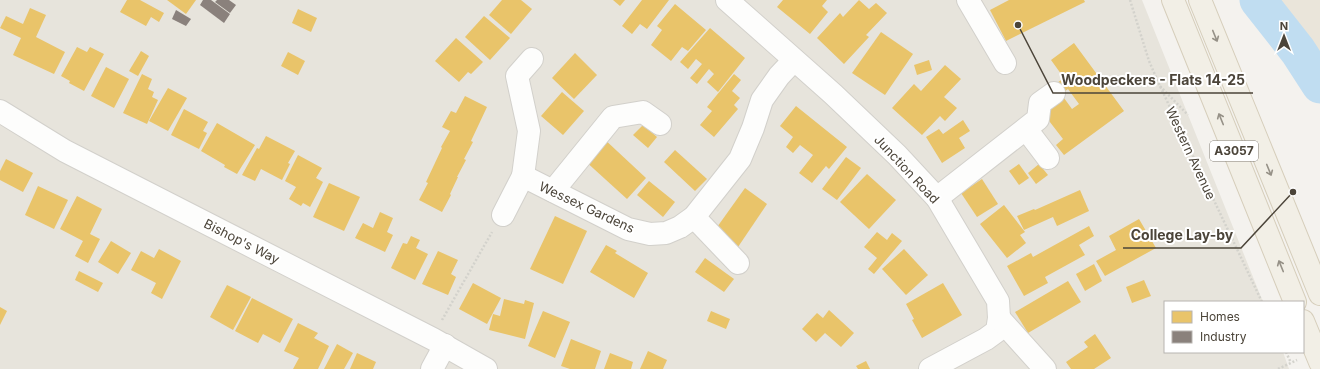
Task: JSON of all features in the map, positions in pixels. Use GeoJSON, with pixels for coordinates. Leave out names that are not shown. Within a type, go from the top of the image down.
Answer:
{"type":"FeatureCollection","features":[{"type":"Feature","properties":{"kind":"main road","name":"A3057"},"geometry":{"type":"LineString","coordinates":[[1173,0],[1295,301]]}},
{"type":"Feature","properties":{"kind":"main road","name":"A3057"},"geometry":{"type":"LineString","coordinates":[[1200,0],[1320,294]]}},
{"type":"Feature","properties":{"kind":"main road"},"geometry":{"type":"LineString","coordinates":[[1304,323],[1320,362]]}},
{"type":"Feature","properties":{"kind":"street","name":"Junction Road"},"geometry":{"type":"LineString","coordinates":[[727,0],[833,94],[897,156],[937,198],[998,301],[999,318]]}},
{"type":"Feature","properties":{"kind":"street"},"geometry":{"type":"LineString","coordinates":[[968,0],[1005,63]]}},
{"type":"Feature","properties":{"kind":"street"},"geometry":{"type":"LineString","coordinates":[[523,176],[529,131],[518,76],[532,59]]}},
{"type":"Feature","properties":{"kind":"street","name":"Wessex Gardens"},"geometry":{"type":"LineString","coordinates":[[503,214],[523,176],[628,229],[650,234],[666,233],[680,227],[694,217],[740,158],[753,128],[762,100],[779,76],[794,60]]}},
{"type":"Feature","properties":{"kind":"street"},"geometry":{"type":"LineString","coordinates":[[937,198],[1038,119],[1040,103],[1054,93]]}},
{"type":"Feature","properties":{"kind":"street","name":"Bishop's Way"},"geometry":{"type":"LineString","coordinates":[[0,112],[65,151],[439,342],[486,369]]}},
{"type":"Feature","properties":{"kind":"street"},"geometry":{"type":"LineString","coordinates":[[553,191],[613,117],[643,112],[660,124]]}},
{"type":"Feature","properties":{"kind":"street"},"geometry":{"type":"LineString","coordinates":[[1026,129],[1048,158]]}},
{"type":"Feature","properties":{"kind":"street"},"geometry":{"type":"LineString","coordinates":[[694,217],[738,263]]}},
{"type":"Feature","properties":{"kind":"street"},"geometry":{"type":"LineString","coordinates":[[934,368],[986,340],[997,331],[999,318]]}},
{"type":"Feature","properties":{"kind":"street"},"geometry":{"type":"LineString","coordinates":[[999,318],[1045,369]]}},
{"type":"Feature","properties":{"kind":"street"},"geometry":{"type":"LineString","coordinates":[[432,369],[439,342]]}},
{"type":"Feature","properties":{"kind":"path","name":"Western Avenue"},"geometry":{"type":"LineString","coordinates":[[1130,0],[1149,61],[1159,84],[1262,301]]}},
{"type":"Feature","properties":{"kind":"path"},"geometry":{"type":"LineString","coordinates":[[1159,84],[1188,115]]}},
{"type":"Feature","properties":{"kind":"path"},"geometry":{"type":"LineString","coordinates":[[439,342],[442,320],[503,214]]}},
{"type":"Feature","properties":{"kind":"path"},"geometry":{"type":"LineString","coordinates":[[1286,353],[1291,363]]}},
{"type":"Feature","properties":{"kind":"path"},"geometry":{"type":"LineString","coordinates":[[1278,369],[1297,360]]}},
{"type":"Feature","properties":{"kind":"shaded area"},"geometry":{"type":"Polygon","coordinates":[[[0,0],[1142,0],[1263,301],[1164,301],[1164,353],[1283,353],[1289,369],[0,369],[0,0]]]}},
{"type":"Feature","properties":{"kind":"shaded area"},"geometry":{"type":"Polygon","coordinates":[[[1270,0],[1320,0],[1320,70],[1270,0]]]}},
{"type":"Feature","properties":{"kind":"building: Homes"},"geometry":{"type":"Polygon","coordinates":[[[127,0],[140,0],[164,13],[159,22],[151,17],[146,26],[120,12],[127,0]]]}},
{"type":"Feature","properties":{"kind":"building: Homes"},"geometry":{"type":"Polygon","coordinates":[[[167,0],[196,0],[186,14],[167,0]]]}},
{"type":"Feature","properties":{"kind":"building: Homes"},"geometry":{"type":"Polygon","coordinates":[[[502,0],[521,0],[532,9],[511,34],[489,15],[502,0]]]}},
{"type":"Feature","properties":{"kind":"building: Homes"},"geometry":{"type":"Polygon","coordinates":[[[613,0],[625,0],[620,6],[613,0]]]}},
{"type":"Feature","properties":{"kind":"building: Homes"},"geometry":{"type":"Polygon","coordinates":[[[642,0],[669,0],[647,29],[640,24],[632,34],[622,26],[642,0]]]}},
{"type":"Feature","properties":{"kind":"building: Homes"},"geometry":{"type":"Polygon","coordinates":[[[783,0],[827,0],[822,6],[828,12],[810,34],[777,7],[783,0]]]}},
{"type":"Feature","properties":{"kind":"building: Homes"},"geometry":{"type":"Polygon","coordinates":[[[859,0],[869,9],[876,3],[887,13],[866,35],[869,37],[844,64],[817,38],[840,13],[843,17],[859,0]]]}},
{"type":"Feature","properties":{"kind":"building: Homes"},"geometry":{"type":"Polygon","coordinates":[[[1009,0],[1084,0],[1085,2],[1006,41],[990,10],[1009,0]]]}},
{"type":"Feature","properties":{"kind":"building: Homes"},"geometry":{"type":"Polygon","coordinates":[[[675,4],[706,30],[688,51],[682,47],[671,61],[651,45],[662,30],[657,26],[675,4]]]}},
{"type":"Feature","properties":{"kind":"building: Homes"},"geometry":{"type":"Polygon","coordinates":[[[30,8],[46,15],[36,37],[65,52],[54,74],[13,55],[21,38],[0,28],[6,16],[23,24],[30,8]]]}},
{"type":"Feature","properties":{"kind":"building: Homes"},"geometry":{"type":"Polygon","coordinates":[[[298,9],[317,18],[311,32],[292,23],[298,9]]]}},
{"type":"Feature","properties":{"kind":"building: Homes"},"geometry":{"type":"Polygon","coordinates":[[[484,16],[510,38],[490,60],[465,37],[484,16]]]}},
{"type":"Feature","properties":{"kind":"building: Homes"},"geometry":{"type":"Polygon","coordinates":[[[710,28],[745,58],[718,92],[707,82],[714,74],[709,69],[697,84],[690,78],[702,64],[696,59],[688,69],[680,62],[710,28]]]}},
{"type":"Feature","properties":{"kind":"building: Homes"},"geometry":{"type":"Polygon","coordinates":[[[881,32],[913,54],[885,95],[852,73],[881,32]]]}},
{"type":"Feature","properties":{"kind":"building: Homes"},"geometry":{"type":"Polygon","coordinates":[[[456,38],[483,62],[471,74],[468,72],[459,82],[435,61],[456,38]]]}},
{"type":"Feature","properties":{"kind":"building: Homes"},"geometry":{"type":"Polygon","coordinates":[[[1074,43],[1124,111],[1064,155],[1056,145],[1063,139],[1043,113],[1064,98],[1072,109],[1079,104],[1068,89],[1061,94],[1054,85],[1064,78],[1051,60],[1074,43]]]}},
{"type":"Feature","properties":{"kind":"building: Homes"},"geometry":{"type":"Polygon","coordinates":[[[77,47],[87,52],[90,47],[104,54],[84,91],[69,83],[70,81],[61,76],[77,47]]]}},
{"type":"Feature","properties":{"kind":"building: Homes"},"geometry":{"type":"Polygon","coordinates":[[[141,51],[149,56],[138,76],[129,71],[141,51]]]}},
{"type":"Feature","properties":{"kind":"building: Homes"},"geometry":{"type":"Polygon","coordinates":[[[288,52],[305,61],[298,75],[281,66],[288,52]]]}},
{"type":"Feature","properties":{"kind":"building: Homes"},"geometry":{"type":"Polygon","coordinates":[[[575,53],[597,75],[574,99],[552,78],[575,53]]]}},
{"type":"Feature","properties":{"kind":"building: Homes"},"geometry":{"type":"Polygon","coordinates":[[[929,60],[932,70],[917,75],[914,65],[929,60]]]}},
{"type":"Feature","properties":{"kind":"building: Homes"},"geometry":{"type":"Polygon","coordinates":[[[945,65],[961,79],[944,97],[957,108],[945,121],[940,116],[922,135],[892,108],[914,84],[921,91],[945,65]]]}},
{"type":"Feature","properties":{"kind":"building: Homes"},"geometry":{"type":"Polygon","coordinates":[[[106,67],[129,79],[114,108],[91,96],[106,67]]]}},
{"type":"Feature","properties":{"kind":"building: Homes"},"geometry":{"type":"Polygon","coordinates":[[[142,74],[152,79],[148,89],[154,92],[152,97],[158,100],[147,124],[123,113],[142,74]]]}},
{"type":"Feature","properties":{"kind":"building: Homes"},"geometry":{"type":"Polygon","coordinates":[[[734,74],[741,80],[732,91],[740,98],[734,105],[738,109],[714,137],[700,125],[712,111],[707,107],[734,74]]]}},
{"type":"Feature","properties":{"kind":"building: Homes"},"geometry":{"type":"Polygon","coordinates":[[[168,88],[187,98],[168,131],[149,121],[168,88]]]}},
{"type":"Feature","properties":{"kind":"building: Homes"},"geometry":{"type":"Polygon","coordinates":[[[562,92],[584,111],[563,135],[541,116],[562,92]]]}},
{"type":"Feature","properties":{"kind":"building: Homes"},"geometry":{"type":"Polygon","coordinates":[[[465,96],[487,107],[471,141],[473,142],[464,159],[466,160],[457,177],[450,194],[451,195],[442,212],[419,200],[428,183],[426,182],[442,148],[441,147],[450,131],[442,127],[451,111],[456,113],[465,96]]]}},
{"type":"Feature","properties":{"kind":"building: Homes"},"geometry":{"type":"Polygon","coordinates":[[[796,106],[847,147],[829,169],[826,166],[812,183],[799,173],[813,155],[800,145],[793,153],[786,147],[793,137],[780,126],[796,106]]]}},
{"type":"Feature","properties":{"kind":"building: Homes"},"geometry":{"type":"Polygon","coordinates":[[[184,109],[208,122],[203,131],[207,133],[199,149],[171,135],[184,109]]]}},
{"type":"Feature","properties":{"kind":"building: Homes"},"geometry":{"type":"Polygon","coordinates":[[[963,120],[970,131],[959,138],[965,148],[942,163],[926,137],[939,129],[943,134],[963,120]]]}},
{"type":"Feature","properties":{"kind":"building: Homes"},"geometry":{"type":"Polygon","coordinates":[[[217,123],[255,145],[237,174],[201,151],[217,123]]]}},
{"type":"Feature","properties":{"kind":"building: Homes"},"geometry":{"type":"Polygon","coordinates":[[[643,125],[657,137],[648,148],[633,135],[643,125]]]}},
{"type":"Feature","properties":{"kind":"building: Homes"},"geometry":{"type":"Polygon","coordinates":[[[266,136],[295,151],[288,163],[290,164],[282,180],[261,169],[255,181],[242,175],[257,148],[259,149],[266,136]]]}},
{"type":"Feature","properties":{"kind":"building: Homes"},"geometry":{"type":"Polygon","coordinates":[[[602,137],[646,178],[627,199],[583,159],[602,137]]]}},
{"type":"Feature","properties":{"kind":"building: Homes"},"geometry":{"type":"Polygon","coordinates":[[[675,150],[707,179],[695,191],[664,162],[675,150]]]}},
{"type":"Feature","properties":{"kind":"building: Homes"},"geometry":{"type":"Polygon","coordinates":[[[298,155],[322,168],[316,178],[323,182],[310,207],[303,203],[301,206],[289,199],[296,187],[285,181],[298,155]]]}},
{"type":"Feature","properties":{"kind":"building: Homes"},"geometry":{"type":"Polygon","coordinates":[[[846,157],[861,168],[837,200],[822,189],[846,157]]]}},
{"type":"Feature","properties":{"kind":"building: Homes"},"geometry":{"type":"Polygon","coordinates":[[[6,159],[33,173],[23,192],[0,180],[0,171],[6,159]]]}},
{"type":"Feature","properties":{"kind":"building: Homes"},"geometry":{"type":"Polygon","coordinates":[[[1019,164],[1029,178],[1019,185],[1009,171],[1019,164]]]}},
{"type":"Feature","properties":{"kind":"building: Homes"},"geometry":{"type":"Polygon","coordinates":[[[1039,164],[1048,175],[1036,184],[1028,173],[1039,164]]]}},
{"type":"Feature","properties":{"kind":"building: Homes"},"geometry":{"type":"Polygon","coordinates":[[[867,174],[896,200],[869,229],[840,202],[867,174]]]}},
{"type":"Feature","properties":{"kind":"building: Homes"},"geometry":{"type":"Polygon","coordinates":[[[982,179],[998,204],[977,217],[961,193],[982,179]]]}},
{"type":"Feature","properties":{"kind":"building: Homes"},"geometry":{"type":"Polygon","coordinates":[[[649,181],[675,202],[663,217],[637,195],[649,181]]]}},
{"type":"Feature","properties":{"kind":"building: Homes"},"geometry":{"type":"Polygon","coordinates":[[[329,183],[360,197],[344,231],[313,217],[329,183]]]}},
{"type":"Feature","properties":{"kind":"building: Homes"},"geometry":{"type":"Polygon","coordinates":[[[38,186],[68,200],[54,229],[25,215],[38,186]]]}},
{"type":"Feature","properties":{"kind":"building: Homes"},"geometry":{"type":"Polygon","coordinates":[[[745,188],[767,204],[738,247],[715,230],[745,188]]]}},
{"type":"Feature","properties":{"kind":"building: Homes"},"geometry":{"type":"Polygon","coordinates":[[[1080,190],[1089,211],[1057,226],[1053,217],[1024,230],[1017,216],[1034,209],[1035,210],[1080,190]]]}},
{"type":"Feature","properties":{"kind":"building: Homes"},"geometry":{"type":"Polygon","coordinates":[[[77,196],[102,209],[90,234],[100,239],[88,263],[75,256],[83,241],[60,229],[77,196]]]}},
{"type":"Feature","properties":{"kind":"building: Homes"},"geometry":{"type":"Polygon","coordinates":[[[1004,205],[1025,232],[1020,235],[1026,243],[1007,258],[980,224],[1004,205]]]}},
{"type":"Feature","properties":{"kind":"building: Homes"},"geometry":{"type":"Polygon","coordinates":[[[380,212],[393,218],[387,232],[393,235],[385,252],[355,238],[363,223],[373,228],[380,212]]]}},
{"type":"Feature","properties":{"kind":"building: Homes"},"geometry":{"type":"Polygon","coordinates":[[[555,216],[587,231],[563,284],[530,269],[555,216]]]}},
{"type":"Feature","properties":{"kind":"building: Homes"},"geometry":{"type":"Polygon","coordinates":[[[1139,219],[1156,248],[1105,276],[1096,261],[1116,250],[1109,236],[1139,219]]]}},
{"type":"Feature","properties":{"kind":"building: Homes"},"geometry":{"type":"Polygon","coordinates":[[[1089,226],[1094,236],[1079,245],[1085,255],[1045,277],[1048,283],[1024,296],[1007,266],[1031,253],[1033,257],[1089,226]]]}},
{"type":"Feature","properties":{"kind":"building: Homes"},"geometry":{"type":"Polygon","coordinates":[[[877,232],[887,240],[892,233],[902,241],[874,274],[868,269],[877,258],[864,247],[877,232]]]}},
{"type":"Feature","properties":{"kind":"building: Homes"},"geometry":{"type":"Polygon","coordinates":[[[411,236],[420,240],[416,248],[428,254],[415,280],[391,268],[403,243],[407,244],[411,236]]]}},
{"type":"Feature","properties":{"kind":"building: Homes"},"geometry":{"type":"Polygon","coordinates":[[[111,241],[131,253],[118,274],[98,262],[111,241]]]}},
{"type":"Feature","properties":{"kind":"building: Homes"},"geometry":{"type":"Polygon","coordinates":[[[606,245],[617,251],[615,253],[648,273],[634,298],[590,272],[606,245]]]}},
{"type":"Feature","properties":{"kind":"building: Homes"},"geometry":{"type":"Polygon","coordinates":[[[159,249],[181,261],[162,299],[151,293],[156,283],[131,270],[141,251],[154,258],[159,249]]]}},
{"type":"Feature","properties":{"kind":"building: Homes"},"geometry":{"type":"Polygon","coordinates":[[[904,249],[928,275],[906,295],[882,269],[904,249]]]}},
{"type":"Feature","properties":{"kind":"building: Homes"},"geometry":{"type":"Polygon","coordinates":[[[438,251],[458,260],[451,274],[456,277],[448,295],[422,284],[438,251]]]}},
{"type":"Feature","properties":{"kind":"building: Homes"},"geometry":{"type":"Polygon","coordinates":[[[705,258],[734,279],[724,292],[695,272],[705,258]]]}},
{"type":"Feature","properties":{"kind":"building: Homes"},"geometry":{"type":"Polygon","coordinates":[[[1094,264],[1102,281],[1085,291],[1076,274],[1094,264]]]}},
{"type":"Feature","properties":{"kind":"building: Homes"},"geometry":{"type":"Polygon","coordinates":[[[79,271],[103,283],[98,292],[75,280],[79,271]]]}},
{"type":"Feature","properties":{"kind":"building: Homes"},"geometry":{"type":"Polygon","coordinates":[[[1144,280],[1151,296],[1132,303],[1126,287],[1144,280]]]}},
{"type":"Feature","properties":{"kind":"building: Homes"},"geometry":{"type":"Polygon","coordinates":[[[1068,281],[1081,302],[1028,333],[1015,312],[1068,281]]]}},
{"type":"Feature","properties":{"kind":"building: Homes"},"geometry":{"type":"Polygon","coordinates":[[[473,283],[501,298],[487,324],[459,309],[473,283]]]}},
{"type":"Feature","properties":{"kind":"building: Homes"},"geometry":{"type":"Polygon","coordinates":[[[943,283],[962,315],[922,338],[912,320],[914,319],[906,304],[943,283]]]}},
{"type":"Feature","properties":{"kind":"building: Homes"},"geometry":{"type":"Polygon","coordinates":[[[227,285],[251,297],[233,330],[210,317],[227,285]]]}},
{"type":"Feature","properties":{"kind":"building: Homes"},"geometry":{"type":"Polygon","coordinates":[[[252,298],[293,319],[280,343],[263,334],[258,343],[235,331],[252,298]]]}},
{"type":"Feature","properties":{"kind":"building: Homes"},"geometry":{"type":"Polygon","coordinates":[[[504,299],[524,304],[525,300],[534,303],[525,339],[489,330],[493,314],[500,316],[504,299]]]}},
{"type":"Feature","properties":{"kind":"building: Homes"},"geometry":{"type":"Polygon","coordinates":[[[0,307],[7,311],[0,325],[0,307]]]}},
{"type":"Feature","properties":{"kind":"building: Homes"},"geometry":{"type":"Polygon","coordinates":[[[829,310],[854,333],[841,347],[825,333],[816,342],[802,329],[817,313],[823,318],[829,310]]]}},
{"type":"Feature","properties":{"kind":"building: Homes"},"geometry":{"type":"Polygon","coordinates":[[[543,311],[570,322],[555,358],[528,346],[543,311]]]}},
{"type":"Feature","properties":{"kind":"building: Homes"},"geometry":{"type":"Polygon","coordinates":[[[711,311],[730,319],[726,329],[707,321],[711,311]]]}},
{"type":"Feature","properties":{"kind":"building: Homes"},"geometry":{"type":"Polygon","coordinates":[[[298,323],[318,333],[314,338],[329,346],[318,369],[293,369],[299,358],[284,351],[298,323]]]}},
{"type":"Feature","properties":{"kind":"building: Homes"},"geometry":{"type":"Polygon","coordinates":[[[1095,334],[1111,358],[1094,369],[1071,369],[1066,362],[1088,347],[1084,342],[1095,334]]]}},
{"type":"Feature","properties":{"kind":"building: Homes"},"geometry":{"type":"Polygon","coordinates":[[[571,339],[601,351],[595,369],[570,369],[561,366],[571,339]]]}},
{"type":"Feature","properties":{"kind":"building: Homes"},"geometry":{"type":"Polygon","coordinates":[[[337,344],[353,353],[344,369],[324,369],[337,344]]]}},
{"type":"Feature","properties":{"kind":"building: Homes"},"geometry":{"type":"Polygon","coordinates":[[[648,351],[667,360],[663,369],[640,369],[648,351]]]}},
{"type":"Feature","properties":{"kind":"building: Homes"},"geometry":{"type":"Polygon","coordinates":[[[357,353],[376,362],[373,369],[350,369],[357,353]]]}},
{"type":"Feature","properties":{"kind":"building: Homes"},"geometry":{"type":"Polygon","coordinates":[[[610,353],[633,362],[631,369],[604,369],[610,353]]]}},
{"type":"Feature","properties":{"kind":"building: Homes"},"geometry":{"type":"Polygon","coordinates":[[[866,361],[870,369],[858,369],[856,366],[866,361]]]}},
{"type":"Feature","properties":{"kind":"building: Industry"},"geometry":{"type":"Polygon","coordinates":[[[203,0],[211,0],[230,14],[224,23],[200,5],[203,0]]]}},
{"type":"Feature","properties":{"kind":"building: Industry"},"geometry":{"type":"Polygon","coordinates":[[[217,0],[229,0],[236,5],[230,13],[215,2],[217,0]]]}},
{"type":"Feature","properties":{"kind":"building: Industry"},"geometry":{"type":"Polygon","coordinates":[[[176,10],[191,19],[186,26],[172,19],[176,10]]]}},
{"type":"Feature","properties":{"kind":"waterway"},"geometry":{"type":"LineString","coordinates":[[1258,0],[1298,51],[1320,85]]}},
{"type":"Feature","properties":{"kind":"place","name":"Woodpeckers - Flats 14-25"},"geometry":{"type":"Point","coordinates":[1018,25]}},
{"type":"Feature","properties":{"kind":"place","name":"College Lay-by"},"geometry":{"type":"Point","coordinates":[1293,192]}}]}
